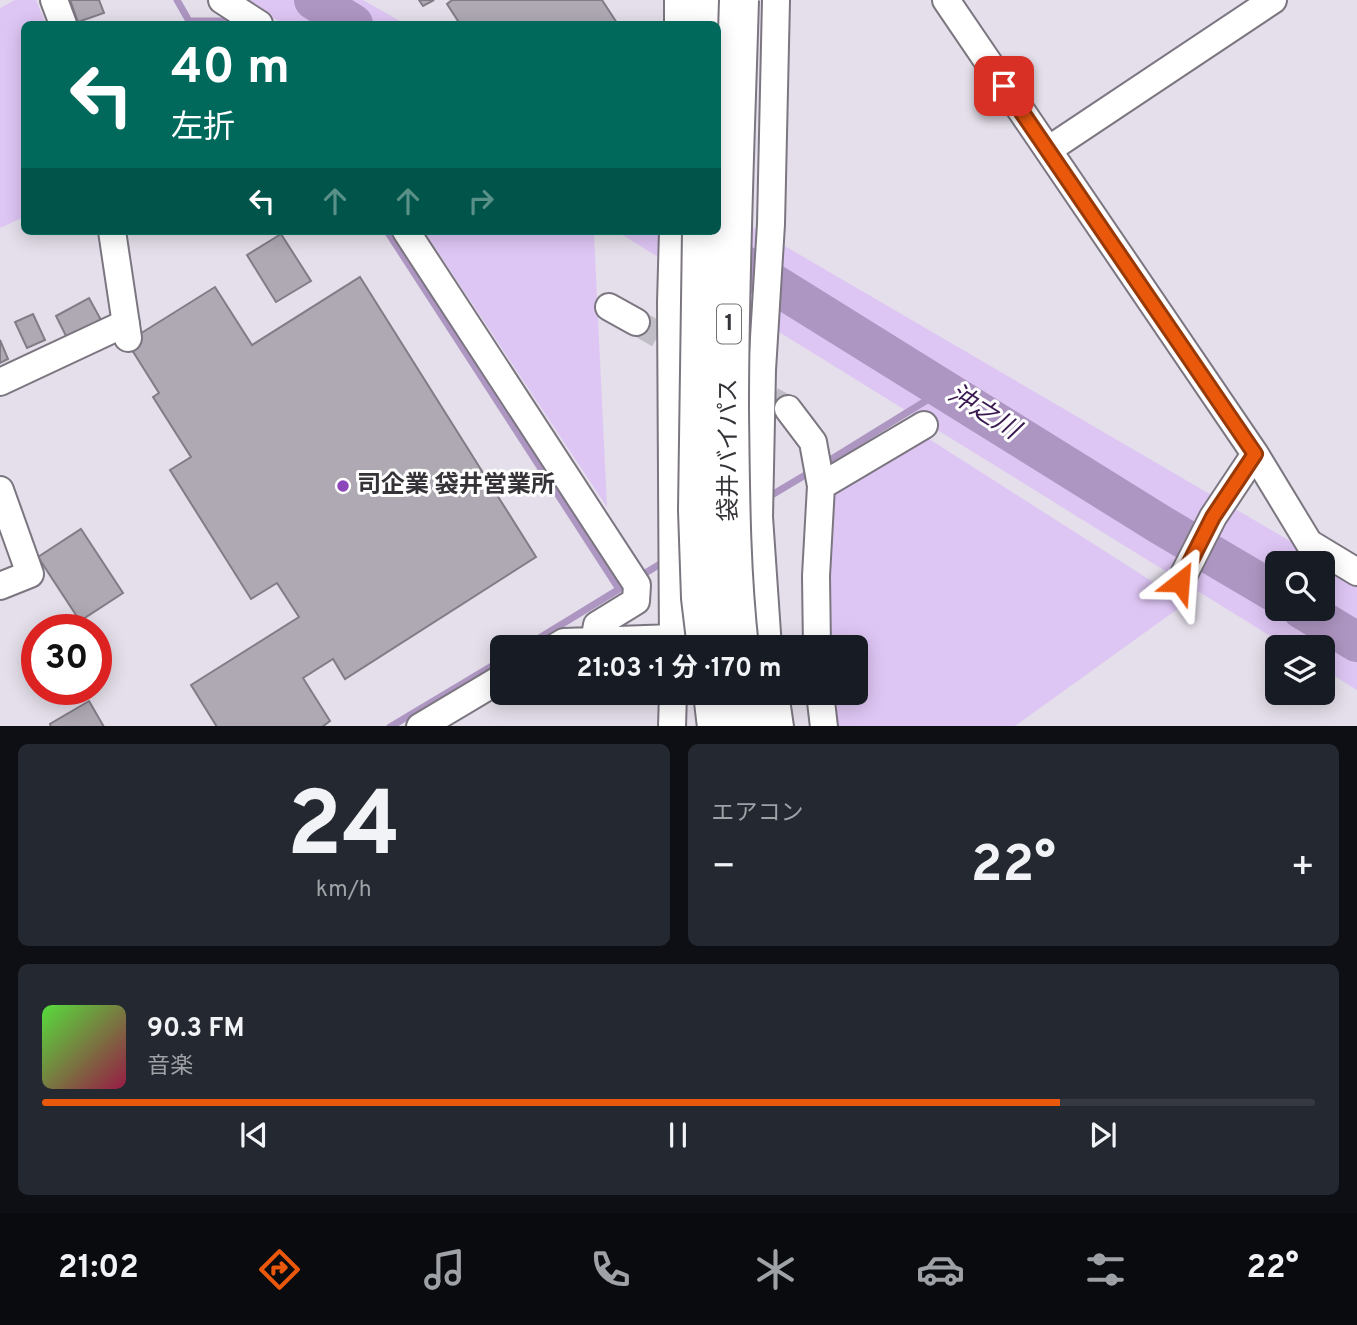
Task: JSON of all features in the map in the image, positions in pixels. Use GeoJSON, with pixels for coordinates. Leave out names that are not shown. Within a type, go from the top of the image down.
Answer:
{"type":"FeatureCollection","features":[{"type":"Feature","properties":{"kind":"highway"},"geometry":{"type":"LineString","coordinates":[[709,21],[710,0]]}},
{"type":"Feature","properties":{"kind":"highway","name":"袋井バイパス"},"geometry":{"type":"LineString","coordinates":[[695,635],[717,598],[730,509],[729,313],[739,0]]}},
{"type":"Feature","properties":{"kind":"highway","name":"袋井バイパス"},"geometry":{"type":"LineString","coordinates":[[702,235],[698,497],[717,598],[734,635]]}},
{"type":"Feature","properties":{"kind":"highway"},"geometry":{"type":"LineString","coordinates":[[702,705],[702,726]]}},
{"type":"Feature","properties":{"kind":"highway"},"geometry":{"type":"LineString","coordinates":[[714,705],[717,726]]}},
{"type":"Feature","properties":{"kind":"highway"},"geometry":{"type":"LineString","coordinates":[[747,705],[748,726]]}},
{"type":"Feature","properties":{"kind":"highway"},"geometry":{"type":"LineString","coordinates":[[750,705],[754,726]]}},
{"type":"Feature","properties":{"kind":"street"},"geometry":{"type":"LineString","coordinates":[[54,0],[62,21]]}},
{"type":"Feature","properties":{"kind":"street"},"geometry":{"type":"LineString","coordinates":[[222,0],[254,21]]}},
{"type":"Feature","properties":{"kind":"street"},"geometry":{"type":"LineString","coordinates":[[678,0],[678,21]]}},
{"type":"Feature","properties":{"kind":"street"},"geometry":{"type":"LineString","coordinates":[[767,635],[759,517],[762,370],[771,224],[776,0]]}},
{"type":"Feature","properties":{"kind":"street"},"geometry":{"type":"LineString","coordinates":[[947,0],[1255,454],[1309,543],[1357,572]]}},
{"type":"Feature","properties":{"kind":"street"},"geometry":{"type":"LineString","coordinates":[[1048,150],[1273,0]]}},
{"type":"Feature","properties":{"kind":"street"},"geometry":{"type":"LineString","coordinates":[[0,382],[127,330],[113,235]]}},
{"type":"Feature","properties":{"kind":"street"},"geometry":{"type":"LineString","coordinates":[[409,235],[637,585],[636,601],[597,625],[595,635]]}},
{"type":"Feature","properties":{"kind":"street"},"geometry":{"type":"LineString","coordinates":[[673,235],[671,303],[688,635]]}},
{"type":"Feature","properties":{"kind":"street"},"geometry":{"type":"LineString","coordinates":[[610,307],[636,322]]}},
{"type":"Feature","properties":{"kind":"street"},"geometry":{"type":"LineString","coordinates":[[788,409],[813,442],[821,486],[816,576],[817,635]]}},
{"type":"Feature","properties":{"kind":"street"},"geometry":{"type":"LineString","coordinates":[[821,486],[924,425]]}},
{"type":"Feature","properties":{"kind":"street"},"geometry":{"type":"LineString","coordinates":[[1180,582],[1213,517],[1255,454]]}},
{"type":"Feature","properties":{"kind":"street"},"geometry":{"type":"LineString","coordinates":[[0,490],[30,574],[0,586]]}},
{"type":"Feature","properties":{"kind":"street"},"geometry":{"type":"LineString","coordinates":[[420,726],[490,685]]}},
{"type":"Feature","properties":{"kind":"street"},"geometry":{"type":"LineString","coordinates":[[672,726],[673,705]]}},
{"type":"Feature","properties":{"kind":"street"},"geometry":{"type":"LineString","coordinates":[[777,705],[780,726]]}},
{"type":"Feature","properties":{"kind":"street"},"geometry":{"type":"LineString","coordinates":[[821,705],[824,726]]}},
{"type":"Feature","properties":{"kind":"shaded area"},"geometry":{"type":"Polygon","coordinates":[[[15,0],[36,0],[45,21],[21,21],[21,218],[0,228],[0,8],[15,0]]]}},
{"type":"Feature","properties":{"kind":"shaded area"},"geometry":{"type":"Polygon","coordinates":[[[243,0],[363,0],[400,21],[278,21],[243,0]]]}},
{"type":"Feature","properties":{"kind":"shaded area"},"geometry":{"type":"Polygon","coordinates":[[[721,209],[1307,551],[1265,551],[1265,621],[1335,621],[1335,567],[1357,580],[1357,690],[1335,676],[1335,635],[1269,635],[622,235],[721,235],[721,209]]]}},
{"type":"Feature","properties":{"kind":"shaded area"},"geometry":{"type":"Polygon","coordinates":[[[427,235],[594,235],[607,507],[427,235]]]}},
{"type":"Feature","properties":{"kind":"shaded area"},"geometry":{"type":"Polygon","coordinates":[[[915,430],[1186,603],[1015,726],[827,726],[824,705],[868,705],[868,635],[817,635],[820,498],[915,430]]]}},
{"type":"Feature","properties":{"kind":"building"},"geometry":{"type":"Polygon","coordinates":[[[70,0],[99,0],[104,13],[78,21],[70,0]]]}},
{"type":"Feature","properties":{"kind":"building"},"geometry":{"type":"Polygon","coordinates":[[[419,0],[434,0],[423,6],[419,0]]]}},
{"type":"Feature","properties":{"kind":"building"},"geometry":{"type":"Polygon","coordinates":[[[452,0],[602,0],[616,21],[458,21],[447,4],[452,0]]]}},
{"type":"Feature","properties":{"kind":"building"},"geometry":{"type":"Polygon","coordinates":[[[282,235],[311,281],[276,302],[247,255],[282,235]]]}},
{"type":"Feature","properties":{"kind":"building"},"geometry":{"type":"Polygon","coordinates":[[[360,277],[536,557],[345,679],[333,659],[303,678],[330,721],[323,726],[216,726],[191,685],[299,617],[277,583],[251,599],[170,470],[191,457],[153,397],[159,393],[127,342],[215,287],[252,345],[360,277]]]}},
{"type":"Feature","properties":{"kind":"building"},"geometry":{"type":"Polygon","coordinates":[[[89,298],[101,320],[67,338],[56,316],[89,298]]]}},
{"type":"Feature","properties":{"kind":"building"},"geometry":{"type":"Polygon","coordinates":[[[33,314],[45,340],[27,348],[15,322],[33,314]]]}},
{"type":"Feature","properties":{"kind":"building"},"geometry":{"type":"Polygon","coordinates":[[[0,340],[8,359],[0,363],[0,340]]]}},
{"type":"Feature","properties":{"kind":"building"},"geometry":{"type":"Polygon","coordinates":[[[81,529],[123,593],[91,614],[75,614],[38,557],[81,529]]]}},
{"type":"Feature","properties":{"kind":"building"},"geometry":{"type":"Polygon","coordinates":[[[82,705],[91,705],[103,726],[51,726],[82,705]]]}},
{"type":"Feature","properties":{"kind":"waterway"},"geometry":{"type":"LineString","coordinates":[[177,0],[189,21]]}},
{"type":"Feature","properties":{"kind":"waterway","name":"沖之川"},"geometry":{"type":"LineString","coordinates":[[314,0],[348,21]]}},
{"type":"Feature","properties":{"kind":"waterway"},"geometry":{"type":"LineString","coordinates":[[189,21],[231,21]]}},
{"type":"Feature","properties":{"kind":"waterway"},"geometry":{"type":"LineString","coordinates":[[390,235],[619,589]]}},
{"type":"Feature","properties":{"kind":"waterway","name":"沖之川"},"geometry":{"type":"LineString","coordinates":[[703,240],[1161,525],[1265,586]]}},
{"type":"Feature","properties":{"kind":"waterway"},"geometry":{"type":"LineString","coordinates":[[822,465],[945,389]]}},
{"type":"Feature","properties":{"kind":"waterway"},"geometry":{"type":"LineString","coordinates":[[765,499],[812,471]]}},
{"type":"Feature","properties":{"kind":"waterway"},"geometry":{"type":"LineString","coordinates":[[544,635],[665,561]]}},
{"type":"Feature","properties":{"kind":"waterway","name":"沖之川"},"geometry":{"type":"LineString","coordinates":[[1322,621],[1357,642]]}},
{"type":"Feature","properties":{"kind":"waterway"},"geometry":{"type":"LineString","coordinates":[[392,726],[490,667]]}},
{"type":"Feature","properties":{"kind":"tunnel"},"geometry":{"type":"LineString","coordinates":[[636,322],[788,409]]}},
{"type":"Feature","properties":{"kind":"place","name":"司企業 袋井営業所"},"geometry":{"type":"Point","coordinates":[343,486]}},
{"type":"Feature","properties":{"kind":"route"},"geometry":{"type":"LineString","coordinates":[[1004,86],[1255,454],[1213,517],[1180,582]]}}]}
